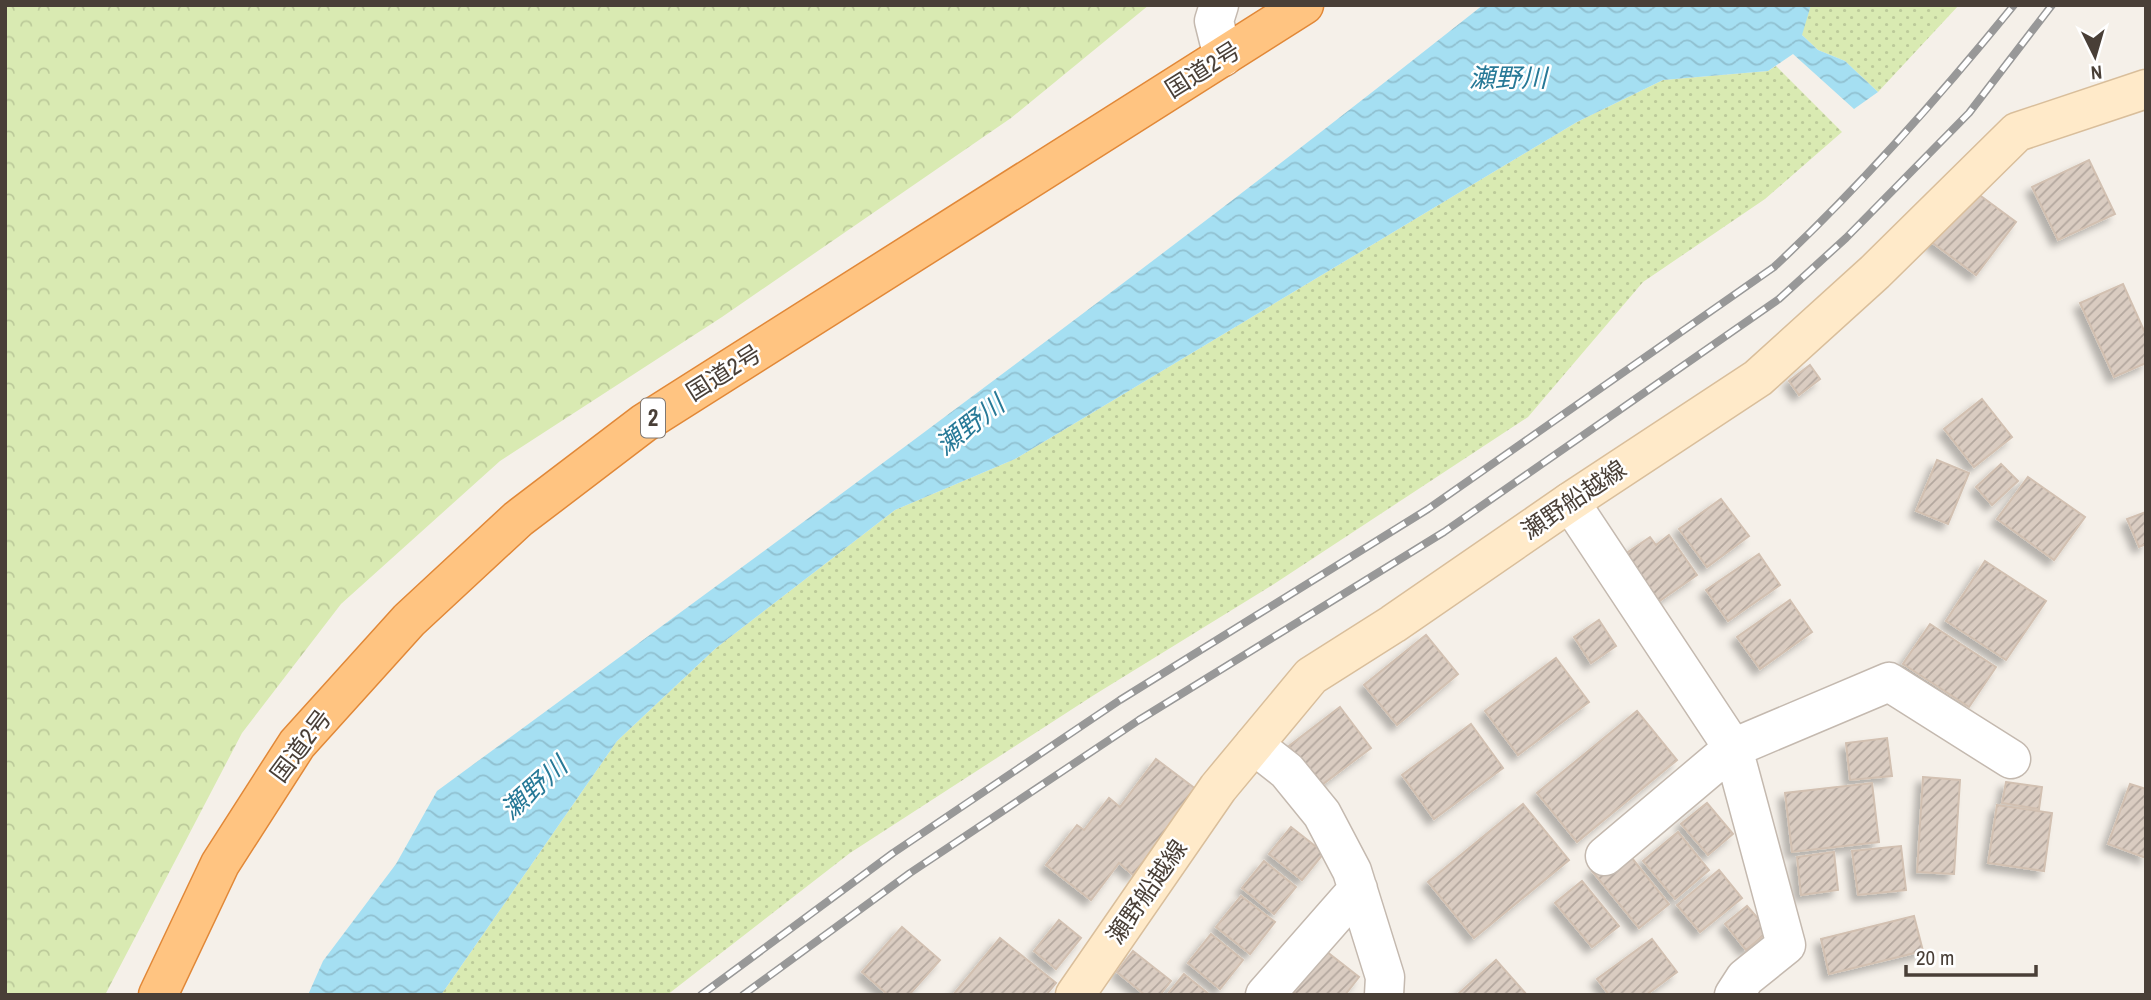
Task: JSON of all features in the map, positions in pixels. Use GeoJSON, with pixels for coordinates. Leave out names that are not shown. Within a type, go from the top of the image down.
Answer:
{"type":"FeatureCollection","features":[{"type":"Feature","properties":{"kind":"highway","name":"国道2号"},"geometry":{"type":"LineString","coordinates":[[158,995],[220,864],[297,744],[409,620],[518,519],[644,424],[1304,5]]}},
{"type":"Feature","properties":{"kind":"main road","name":"瀬野船越線"},"geometry":{"type":"LineString","coordinates":[[1075,995],[1218,788],[1311,676],[1393,624],[1758,377],[1875,272],[2017,132],[2146,89]]}},
{"type":"Feature","properties":{"kind":"street"},"geometry":{"type":"LineString","coordinates":[[1219,5],[1214,21],[1223,57]]}},
{"type":"Feature","properties":{"kind":"street"},"geometry":{"type":"LineString","coordinates":[[1570,502],[1734,748],[1786,945],[1745,978],[1734,995]]}},
{"type":"Feature","properties":{"kind":"street"},"geometry":{"type":"LineString","coordinates":[[1605,856],[1734,748],[1889,682],[2011,759]]}},
{"type":"Feature","properties":{"kind":"street"},"geometry":{"type":"LineString","coordinates":[[1254,745],[1287,771],[1322,814],[1352,871],[1385,977],[1384,995]]}},
{"type":"Feature","properties":{"kind":"street"},"geometry":{"type":"LineString","coordinates":[[1265,995],[1358,889]]}},
{"type":"Feature","properties":{"kind":"green space"},"geometry":{"type":"Polygon","coordinates":[[[5,5],[1149,5],[1011,118],[722,317],[500,461],[341,604],[242,733],[105,995],[5,995],[5,5]]]}},
{"type":"Feature","properties":{"kind":"green space"},"geometry":{"type":"Polygon","coordinates":[[[1811,5],[1959,5],[1878,92],[1845,61],[1818,50],[1801,34],[1811,5]]]}},
{"type":"Feature","properties":{"kind":"green space"},"geometry":{"type":"Polygon","coordinates":[[[1776,66],[1842,132],[1765,199],[1643,282],[1528,417],[1274,584],[1094,695],[850,853],[667,995],[441,995],[617,741],[716,648],[895,510],[1015,459],[1577,122],[1663,80],[1768,71],[1776,66]]]}},
{"type":"Feature","properties":{"kind":"water","name":"瀬野川"},"geometry":{"type":"Polygon","coordinates":[[[1483,5],[1811,5],[1802,35],[1818,50],[1845,61],[1878,92],[1854,109],[1793,54],[1768,71],[1663,80],[1577,122],[1015,459],[895,510],[716,648],[617,741],[441,995],[308,995],[323,961],[396,864],[437,791],[1095,305],[1483,5]]]}},
{"type":"Feature","properties":{"kind":"building"},"geometry":{"type":"Polygon","coordinates":[[[2089,160],[2115,214],[2058,240],[2032,187],[2089,160]]]}},
{"type":"Feature","properties":{"kind":"building"},"geometry":{"type":"Polygon","coordinates":[[[1970,188],[2016,222],[1976,275],[1930,241],[1970,188]]]}},
{"type":"Feature","properties":{"kind":"building"},"geometry":{"type":"Polygon","coordinates":[[[2123,284],[2146,335],[2146,363],[2114,377],[2080,303],[2123,284]]]}},
{"type":"Feature","properties":{"kind":"building"},"geometry":{"type":"Polygon","coordinates":[[[1810,365],[1820,379],[1799,395],[1789,381],[1810,365]]]}},
{"type":"Feature","properties":{"kind":"building"},"geometry":{"type":"Polygon","coordinates":[[[1982,399],[2012,437],[1974,467],[1944,429],[1982,399]]]}},
{"type":"Feature","properties":{"kind":"building"},"geometry":{"type":"Polygon","coordinates":[[[1937,460],[1969,473],[1948,524],[1916,511],[1937,460]]]}},
{"type":"Feature","properties":{"kind":"building"},"geometry":{"type":"Polygon","coordinates":[[[2001,464],[2018,481],[1992,505],[1976,487],[2001,464]]]}},
{"type":"Feature","properties":{"kind":"building"},"geometry":{"type":"Polygon","coordinates":[[[2028,477],[2085,517],[2054,560],[1997,519],[2028,477]]]}},
{"type":"Feature","properties":{"kind":"building"},"geometry":{"type":"Polygon","coordinates":[[[1721,499],[1749,536],[1707,567],[1679,529],[1721,499]]]}},
{"type":"Feature","properties":{"kind":"building"},"geometry":{"type":"Polygon","coordinates":[[[2146,512],[2146,544],[2139,547],[2127,519],[2146,512]]]}},
{"type":"Feature","properties":{"kind":"building"},"geometry":{"type":"Polygon","coordinates":[[[1669,535],[1697,575],[1658,602],[1625,554],[1650,537],[1656,545],[1669,535]]]}},
{"type":"Feature","properties":{"kind":"building"},"geometry":{"type":"Polygon","coordinates":[[[1759,554],[1780,585],[1728,621],[1706,590],[1759,554]]]}},
{"type":"Feature","properties":{"kind":"building"},"geometry":{"type":"Polygon","coordinates":[[[1985,561],[2046,601],[2006,660],[1946,621],[1985,561]]]}},
{"type":"Feature","properties":{"kind":"building"},"geometry":{"type":"Polygon","coordinates":[[[1790,600],[1812,632],[1760,669],[1737,637],[1790,600]]]}},
{"type":"Feature","properties":{"kind":"building"},"geometry":{"type":"Polygon","coordinates":[[[1599,620],[1616,646],[1591,663],[1574,637],[1599,620]]]}},
{"type":"Feature","properties":{"kind":"building"},"geometry":{"type":"Polygon","coordinates":[[[1930,624],[1996,667],[1969,707],[1903,664],[1930,624]]]}},
{"type":"Feature","properties":{"kind":"building"},"geometry":{"type":"Polygon","coordinates":[[[1426,635],[1458,674],[1397,725],[1364,685],[1426,635]]]}},
{"type":"Feature","properties":{"kind":"building"},"geometry":{"type":"Polygon","coordinates":[[[1556,658],[1589,702],[1518,755],[1485,711],[1556,658]]]}},
{"type":"Feature","properties":{"kind":"building"},"geometry":{"type":"Polygon","coordinates":[[[1340,707],[1371,748],[1319,787],[1289,746],[1340,707]]]}},
{"type":"Feature","properties":{"kind":"building"},"geometry":{"type":"Polygon","coordinates":[[[1637,711],[1677,760],[1577,842],[1537,793],[1637,711]]]}},
{"type":"Feature","properties":{"kind":"building"},"geometry":{"type":"Polygon","coordinates":[[[1471,724],[1503,768],[1434,819],[1402,775],[1471,724]]]}},
{"type":"Feature","properties":{"kind":"building"},"geometry":{"type":"Polygon","coordinates":[[[1887,738],[1892,776],[1850,780],[1846,743],[1887,738]]]}},
{"type":"Feature","properties":{"kind":"building"},"geometry":{"type":"Polygon","coordinates":[[[1156,759],[1197,790],[1133,875],[1119,863],[1091,900],[1046,865],[1077,825],[1084,830],[1109,798],[1120,807],[1156,759]]]}},
{"type":"Feature","properties":{"kind":"building"},"geometry":{"type":"Polygon","coordinates":[[[1923,777],[1960,780],[1954,874],[1917,872],[1923,777]]]}},
{"type":"Feature","properties":{"kind":"building"},"geometry":{"type":"Polygon","coordinates":[[[2006,782],[2042,787],[2039,809],[2002,803],[2006,782]]]}},
{"type":"Feature","properties":{"kind":"building"},"geometry":{"type":"Polygon","coordinates":[[[1872,783],[1879,842],[1792,852],[1785,793],[1872,783]]]}},
{"type":"Feature","properties":{"kind":"building"},"geometry":{"type":"Polygon","coordinates":[[[2130,784],[2146,789],[2146,858],[2108,844],[2130,784]]]}},
{"type":"Feature","properties":{"kind":"building"},"geometry":{"type":"Polygon","coordinates":[[[1707,803],[1733,834],[1708,855],[1681,824],[1707,803]]]}},
{"type":"Feature","properties":{"kind":"building"},"geometry":{"type":"Polygon","coordinates":[[[1523,804],[1569,860],[1474,938],[1428,882],[1523,804]]]}},
{"type":"Feature","properties":{"kind":"building"},"geometry":{"type":"Polygon","coordinates":[[[1997,805],[2052,813],[2044,871],[1988,863],[1997,805]]]}},
{"type":"Feature","properties":{"kind":"building"},"geometry":{"type":"Polygon","coordinates":[[[1291,827],[1324,853],[1302,880],[1269,854],[1291,827]]]}},
{"type":"Feature","properties":{"kind":"building"},"geometry":{"type":"Polygon","coordinates":[[[1678,832],[1709,870],[1675,899],[1643,861],[1678,832]]]}},
{"type":"Feature","properties":{"kind":"building"},"geometry":{"type":"Polygon","coordinates":[[[1901,846],[1906,890],[1858,895],[1852,851],[1901,846]]]}},
{"type":"Feature","properties":{"kind":"building"},"geometry":{"type":"Polygon","coordinates":[[[1623,847],[1669,904],[1639,928],[1592,871],[1623,847]]]}},
{"type":"Feature","properties":{"kind":"building"},"geometry":{"type":"Polygon","coordinates":[[[1834,852],[1838,890],[1801,895],[1797,857],[1834,852]]]}},
{"type":"Feature","properties":{"kind":"building"},"geometry":{"type":"Polygon","coordinates":[[[1264,861],[1296,887],[1274,914],[1242,888],[1264,861]]]}},
{"type":"Feature","properties":{"kind":"building"},"geometry":{"type":"Polygon","coordinates":[[[1719,870],[1742,898],[1700,932],[1677,905],[1719,870]]]}},
{"type":"Feature","properties":{"kind":"building"},"geometry":{"type":"Polygon","coordinates":[[[1582,881],[1619,926],[1592,947],[1555,903],[1582,881]]]}},
{"type":"Feature","properties":{"kind":"building"},"geometry":{"type":"Polygon","coordinates":[[[1241,896],[1275,922],[1250,954],[1216,927],[1241,896]]]}},
{"type":"Feature","properties":{"kind":"building"},"geometry":{"type":"Polygon","coordinates":[[[1747,906],[1769,931],[1746,950],[1725,924],[1747,906]]]}},
{"type":"Feature","properties":{"kind":"building"},"geometry":{"type":"Polygon","coordinates":[[[1914,916],[1923,951],[1829,974],[1821,939],[1914,916]]]}},
{"type":"Feature","properties":{"kind":"building"},"geometry":{"type":"Polygon","coordinates":[[[1059,920],[1081,938],[1056,969],[1034,951],[1059,920]]]}},
{"type":"Feature","properties":{"kind":"building"},"geometry":{"type":"Polygon","coordinates":[[[902,927],[940,960],[909,995],[888,995],[862,972],[902,927]]]}},
{"type":"Feature","properties":{"kind":"building"},"geometry":{"type":"Polygon","coordinates":[[[1211,934],[1243,960],[1220,989],[1188,963],[1211,934]]]}},
{"type":"Feature","properties":{"kind":"building"},"geometry":{"type":"Polygon","coordinates":[[[1000,938],[1056,983],[1046,995],[953,995],[1000,938]]]}},
{"type":"Feature","properties":{"kind":"building"},"geometry":{"type":"Polygon","coordinates":[[[1652,939],[1677,972],[1646,995],[1609,995],[1597,979],[1652,939]]]}},
{"type":"Feature","properties":{"kind":"building"},"geometry":{"type":"Polygon","coordinates":[[[1317,944],[1359,977],[1345,995],[1297,995],[1285,985],[1317,944]]]}},
{"type":"Feature","properties":{"kind":"building"},"geometry":{"type":"Polygon","coordinates":[[[1133,951],[1171,981],[1160,995],[1145,995],[1117,972],[1133,951]]]}},
{"type":"Feature","properties":{"kind":"building"},"geometry":{"type":"Polygon","coordinates":[[[1496,960],[1527,995],[1457,995],[1496,960]]]}},
{"type":"Feature","properties":{"kind":"building"},"geometry":{"type":"Polygon","coordinates":[[[1184,974],[1210,995],[1167,995],[1184,974]]]}},
{"type":"Feature","properties":{"kind":"railway"},"geometry":{"type":"LineString","coordinates":[[701,995],[893,853],[1120,700],[1428,509],[1774,267],[1838,205],[1898,140],[2014,5]]}},
{"type":"Feature","properties":{"kind":"railway"},"geometry":{"type":"LineString","coordinates":[[743,995],[910,873],[1139,720],[1444,532],[1779,299],[1846,238],[1969,113],[2052,5]]}}]}
